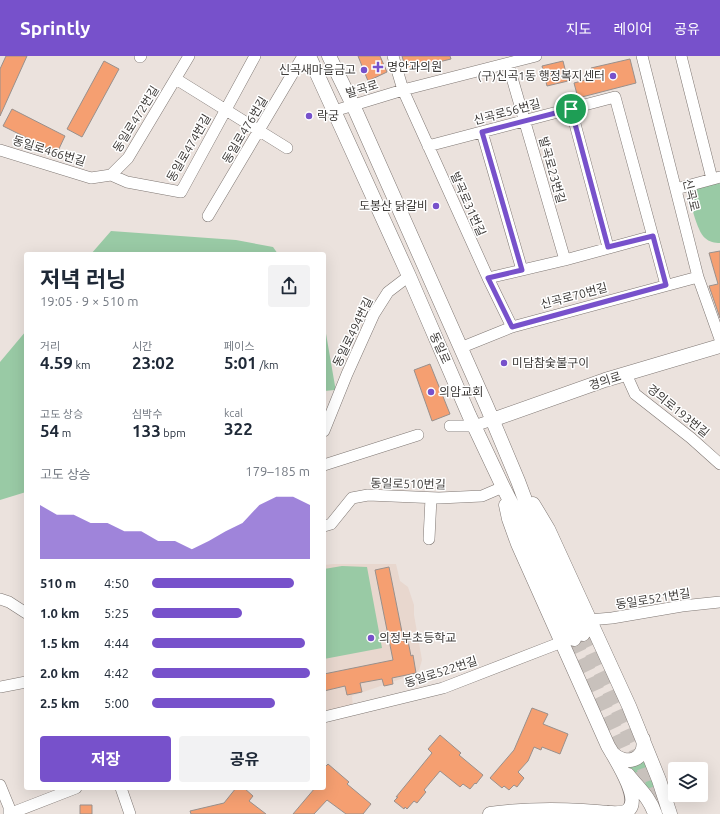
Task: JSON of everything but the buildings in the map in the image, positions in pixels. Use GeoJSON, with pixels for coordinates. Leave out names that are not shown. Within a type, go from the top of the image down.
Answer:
{"type":"FeatureCollection","features":[{"type":"Feature","properties":{"kind":"street","name":"동일로472번길"},"geometry":{"type":"LineString","coordinates":[[112,175],[128,158],[189,56]]}},
{"type":"Feature","properties":{"kind":"street","name":"동일로474번길"},"geometry":{"type":"LineString","coordinates":[[112,175],[127,182],[181,192],[255,56]]}},
{"type":"Feature","properties":{"kind":"street","name":"동일로476번길"},"geometry":{"type":"LineString","coordinates":[[208,216],[303,56]]}},
{"type":"Feature","properties":{"kind":"street","name":"동일로"},"geometry":{"type":"LineString","coordinates":[[309,56],[409,276],[502,487],[509,519],[518,544],[573,638]]}},
{"type":"Feature","properties":{"kind":"street","name":"동일로"},"geometry":{"type":"LineString","coordinates":[[328,56],[353,105],[518,481],[573,638]]}},
{"type":"Feature","properties":{"kind":"street","name":"발곡로31번길"},"geometry":{"type":"LineString","coordinates":[[393,56],[403,90],[488,278],[512,327]]}},
{"type":"Feature","properties":{"kind":"street","name":"발곡로"},"geometry":{"type":"LineString","coordinates":[[334,111],[403,90],[536,56]]}},
{"type":"Feature","properties":{"kind":"street","name":"신곡로"},"geometry":{"type":"LineString","coordinates":[[642,56],[698,277],[720,339]]}},
{"type":"Feature","properties":{"kind":"street"},"geometry":{"type":"LineString","coordinates":[[676,189],[716,178],[681,56]]}},
{"type":"Feature","properties":{"kind":"street","name":"발곡로23번길"},"geometry":{"type":"LineString","coordinates":[[508,64],[565,260]]}},
{"type":"Feature","properties":{"kind":"street"},"geometry":{"type":"LineString","coordinates":[[176,79],[287,148]]}},
{"type":"Feature","properties":{"kind":"street","name":"신곡로56번길"},"geometry":{"type":"LineString","coordinates":[[428,146],[615,98],[653,236]]}},
{"type":"Feature","properties":{"kind":"street"},"geometry":{"type":"LineString","coordinates":[[571,109],[608,247]]}},
{"type":"Feature","properties":{"kind":"street"},"geometry":{"type":"LineString","coordinates":[[482,132],[522,270]]}},
{"type":"Feature","properties":{"kind":"street","name":"동일로466번길"},"geometry":{"type":"LineString","coordinates":[[0,150],[91,178],[112,175]]}},
{"type":"Feature","properties":{"kind":"street"},"geometry":{"type":"LineString","coordinates":[[488,278],[565,260],[608,247],[653,236],[666,285]]}},
{"type":"Feature","properties":{"kind":"street","name":"동일로494번길"},"geometry":{"type":"LineString","coordinates":[[326,427],[347,374],[374,314],[388,292],[409,276]]}},
{"type":"Feature","properties":{"kind":"street","name":"신곡로70번길"},"geometry":{"type":"LineString","coordinates":[[460,348],[512,327],[698,277]]}},
{"type":"Feature","properties":{"kind":"street","name":"경의로"},"geometry":{"type":"LineString","coordinates":[[492,420],[626,374],[720,346]]}},
{"type":"Feature","properties":{"kind":"street","name":"경의로193번길"},"geometry":{"type":"LineString","coordinates":[[626,374],[635,394],[691,438],[720,464]]}},
{"type":"Feature","properties":{"kind":"street"},"geometry":{"type":"LineString","coordinates":[[450,426],[474,426],[492,420]]}},
{"type":"Feature","properties":{"kind":"street"},"geometry":{"type":"LineString","coordinates":[[326,464],[418,435]]}},
{"type":"Feature","properties":{"kind":"street"},"geometry":{"type":"LineString","coordinates":[[518,481],[548,529],[643,739],[665,794],[670,814]]}},
{"type":"Feature","properties":{"kind":"street","name":"동일로510번길"},"geometry":{"type":"LineString","coordinates":[[326,525],[331,524],[352,498],[368,495],[431,498],[482,496],[502,487]]}},
{"type":"Feature","properties":{"kind":"street"},"geometry":{"type":"LineString","coordinates":[[429,539],[431,498]]}},
{"type":"Feature","properties":{"kind":"street"},"geometry":{"type":"LineString","coordinates":[[0,599],[9,602],[24,613]]}},
{"type":"Feature","properties":{"kind":"street","name":"동일로521번길"},"geometry":{"type":"LineString","coordinates":[[589,620],[646,613],[682,606],[720,602]]}},
{"type":"Feature","properties":{"kind":"street"},"geometry":{"type":"LineString","coordinates":[[490,814],[526,810],[575,810],[613,814],[629,810],[632,804],[631,791],[615,759],[573,638]]}},
{"type":"Feature","properties":{"kind":"street","name":"동일로522번길"},"geometry":{"type":"LineString","coordinates":[[326,717],[443,688],[573,638]]}},
{"type":"Feature","properties":{"kind":"street"},"geometry":{"type":"LineString","coordinates":[[0,687],[24,682]]}},
{"type":"Feature","properties":{"kind":"street"},"geometry":{"type":"LineString","coordinates":[[615,759],[628,761],[640,755],[642,752],[643,739]]}},
{"type":"Feature","properties":{"kind":"street"},"geometry":{"type":"LineString","coordinates":[[615,759],[646,796],[652,805],[655,814]]}},
{"type":"Feature","properties":{"kind":"street"},"geometry":{"type":"LineString","coordinates":[[0,785],[9,807],[9,814],[71,790]]}},
{"type":"Feature","properties":{"kind":"street"},"geometry":{"type":"LineString","coordinates":[[122,790],[130,814]]}},
{"type":"Feature","properties":{"kind":"shaded area","name":"의정부초등학교"},"geometry":{"type":"Polygon","coordinates":[[[396,564],[400,581],[408,587],[414,605],[414,615],[422,660],[419,670],[412,675],[352,696],[353,706],[326,713],[326,565],[396,564]]]}},
{"type":"Feature","properties":{"kind":"green space"},"geometry":{"type":"Polygon","coordinates":[[[719,180],[720,243],[710,241],[702,235],[694,215],[687,189],[719,180]]]}},
{"type":"Feature","properties":{"kind":"green space"},"geometry":{"type":"Polygon","coordinates":[[[111,231],[236,240],[273,247],[277,252],[93,252],[111,231]]]}},
{"type":"Feature","properties":{"kind":"green space"},"geometry":{"type":"Polygon","coordinates":[[[24,333],[24,493],[0,500],[0,362],[24,333]]]}},
{"type":"Feature","properties":{"kind":"green space"},"geometry":{"type":"Polygon","coordinates":[[[326,334],[335,386],[335,390],[326,391],[326,334]]]}},
{"type":"Feature","properties":{"kind":"green space"},"geometry":{"type":"Polygon","coordinates":[[[342,566],[367,567],[382,648],[326,659],[326,569],[342,566]]]}},
{"type":"Feature","properties":{"kind":"green space"},"geometry":{"type":"Polygon","coordinates":[[[644,758],[658,797],[655,799],[627,767],[644,758]]]}},
{"type":"Feature","properties":{"kind":"tunnel"},"geometry":{"type":"LineString","coordinates":[[583,634],[643,766],[660,814]]}},
{"type":"Feature","properties":{"kind":"tunnel"},"geometry":{"type":"LineString","coordinates":[[574,639],[627,754],[640,788]]}},
{"type":"Feature","properties":{"kind":"place","name":"명안과의원"},"geometry":{"type":"Point","coordinates":[378,67]}},
{"type":"Feature","properties":{"kind":"place","name":"신곡새마을금고"},"geometry":{"type":"Point","coordinates":[364,70]}},
{"type":"Feature","properties":{"kind":"place","name":"(구)신곡1동 행정복지센터"},"geometry":{"type":"Point","coordinates":[613,76]}},
{"type":"Feature","properties":{"kind":"place","name":"락궁"},"geometry":{"type":"Point","coordinates":[309,116]}},
{"type":"Feature","properties":{"kind":"place","name":"도봉산 닭갈비"},"geometry":{"type":"Point","coordinates":[436,206]}},
{"type":"Feature","properties":{"kind":"place","name":"미담참숯불구이"},"geometry":{"type":"Point","coordinates":[504,363]}},
{"type":"Feature","properties":{"kind":"place","name":"의암교회"},"geometry":{"type":"Point","coordinates":[431,392]}},
{"type":"Feature","properties":{"kind":"place","name":"의정부초등학교"},"geometry":{"type":"Point","coordinates":[371,638]}},
{"type":"Feature","properties":{"kind":"route"},"geometry":{"type":"LineString","coordinates":[[571,109],[608,247],[653,236],[666,285],[512,327],[488,278],[522,270],[482,132],[571,109]]}}]}
